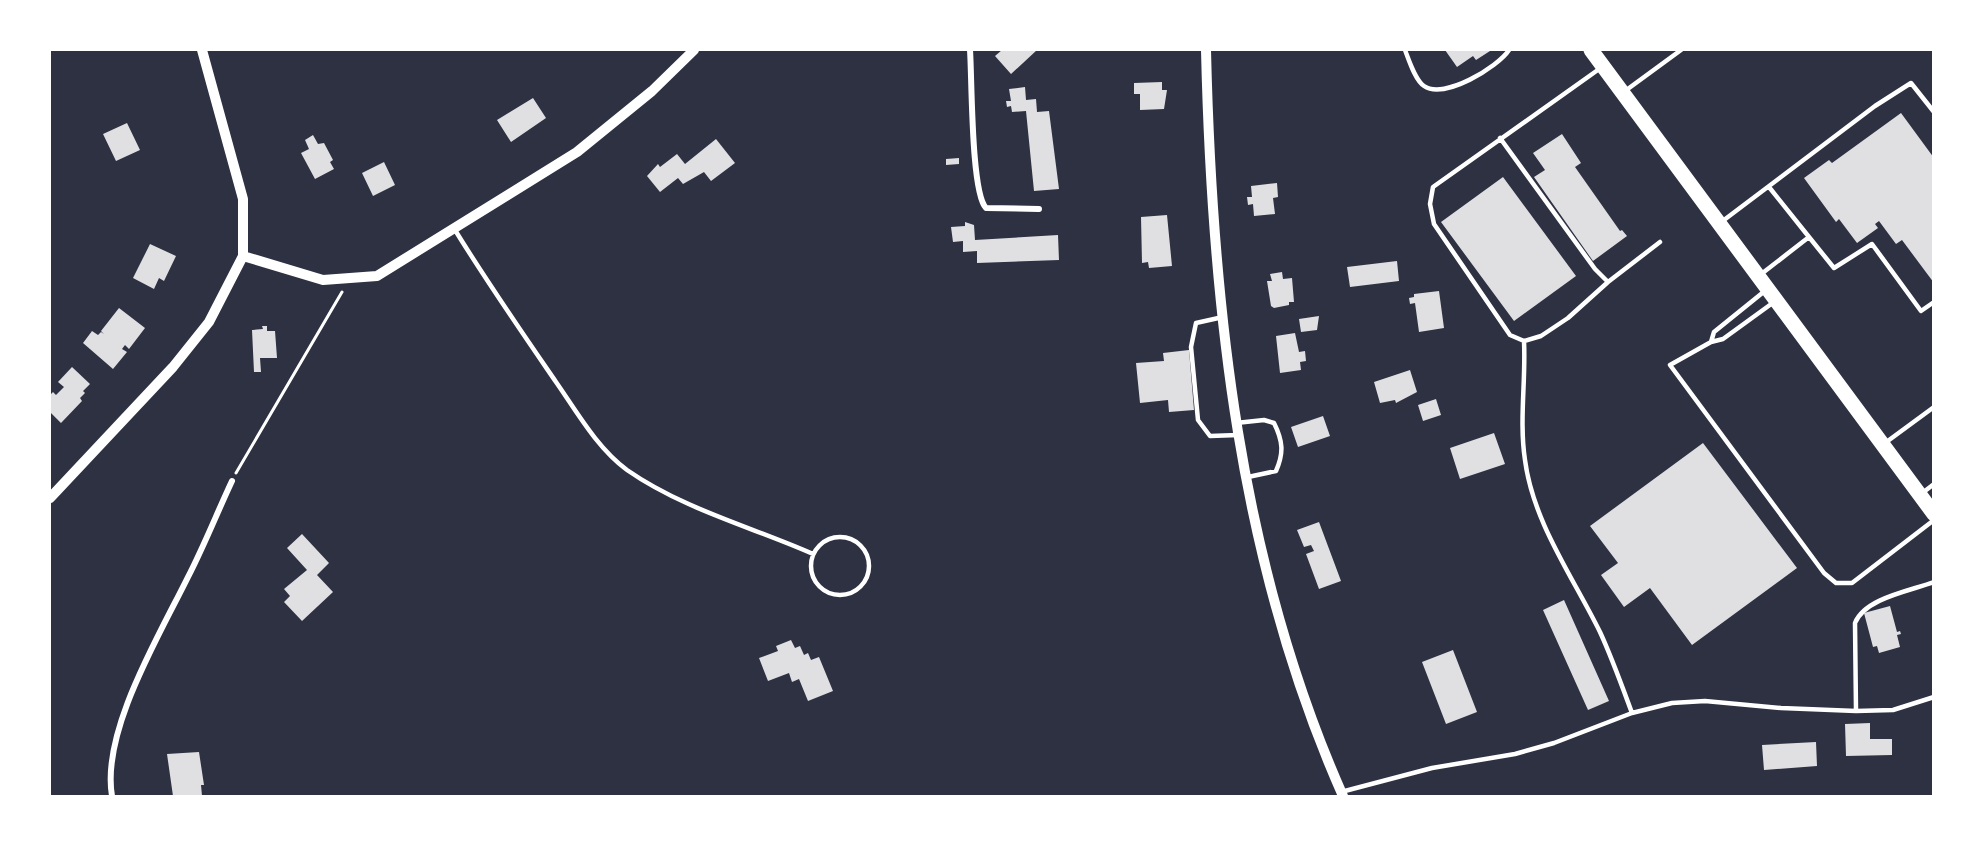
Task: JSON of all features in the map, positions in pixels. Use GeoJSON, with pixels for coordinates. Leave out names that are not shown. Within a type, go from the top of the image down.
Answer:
{"type":"FeatureCollection","features":[{"type":"Feature","properties":{"kind":"main road"},"geometry":{"type":"LineString","coordinates":[[1591,50],[1768,288],[1881,446],[1934,514]]}},
{"type":"Feature","properties":{"kind":"street"},"geometry":{"type":"LineString","coordinates":[[50,498],[173,367],[209,322],[243,256],[243,199],[202,50]]}},
{"type":"Feature","properties":{"kind":"street"},"geometry":{"type":"LineString","coordinates":[[243,256],[323,280],[349,280],[377,276],[577,152],[643,98],[694,50]]}},
{"type":"Feature","properties":{"kind":"street"},"geometry":{"type":"LineString","coordinates":[[970,50],[974,164],[981,203],[986,208],[1039,209]]}},
{"type":"Feature","properties":{"kind":"street"},"geometry":{"type":"LineString","coordinates":[[1206,50],[1212,215],[1238,435],[1281,634],[1319,743],[1342,794]]}},
{"type":"Feature","properties":{"kind":"street"},"geometry":{"type":"LineString","coordinates":[[112,796],[111,753],[124,716],[146,663],[232,481]]}},
{"type":"Feature","properties":{"kind":"lane"},"geometry":{"type":"LineString","coordinates":[[1404,50],[1421,85],[1429,89],[1441,90],[1474,77],[1501,59],[1509,50]]}},
{"type":"Feature","properties":{"kind":"lane"},"geometry":{"type":"LineString","coordinates":[[1623,92],[1681,50]]}},
{"type":"Feature","properties":{"kind":"lane"},"geometry":{"type":"LineString","coordinates":[[1603,66],[1433,187],[1430,204],[1438,232],[1510,335],[1524,340],[1541,336],[1569,318],[1608,282],[1660,242]]}},
{"type":"Feature","properties":{"kind":"lane"},"geometry":{"type":"LineString","coordinates":[[1720,223],[1875,106],[1911,83],[1934,112]]}},
{"type":"Feature","properties":{"kind":"lane"},"geometry":{"type":"LineString","coordinates":[[1500,138],[1595,269],[1608,282]]}},
{"type":"Feature","properties":{"kind":"lane"},"geometry":{"type":"LineString","coordinates":[[1769,187],[1834,268],[1872,244],[1921,311],[1934,302]]}},
{"type":"Feature","properties":{"kind":"lane"},"geometry":{"type":"LineString","coordinates":[[454,228],[589,430],[613,458],[639,478],[673,496],[813,554]]}},
{"type":"Feature","properties":{"kind":"lane"},"geometry":{"type":"LineString","coordinates":[[1809,237],[1723,339],[1711,342],[1670,365],[1824,573],[1836,583],[1852,583],[1934,520]]}},
{"type":"Feature","properties":{"kind":"lane"},"geometry":{"type":"LineString","coordinates":[[1711,342],[1714,332],[1768,288]]}},
{"type":"Feature","properties":{"kind":"lane"},"geometry":{"type":"LineString","coordinates":[[1223,317],[1196,323],[1191,347],[1198,420],[1210,436],[1238,435]]}},
{"type":"Feature","properties":{"kind":"lane"},"geometry":{"type":"LineString","coordinates":[[1524,340],[1526,383],[1523,431],[1525,461],[1534,497],[1601,633],[1632,713]]}},
{"type":"Feature","properties":{"kind":"lane"},"geometry":{"type":"LineString","coordinates":[[1881,446],[1934,407]]}},
{"type":"Feature","properties":{"kind":"lane"},"geometry":{"type":"LineString","coordinates":[[1236,423],[1264,420],[1274,423],[1282,439],[1282,458],[1276,471],[1246,477]]}},
{"type":"Feature","properties":{"kind":"lane"},"geometry":{"type":"LineString","coordinates":[[1919,495],[1934,484]]}},
{"type":"Feature","properties":{"kind":"lane"},"geometry":{"type":"LineString","coordinates":[[831,538],[850,538],[858,543],[869,558],[867,577],[855,592],[836,595],[826,592],[813,578],[811,568],[813,554],[822,543],[831,538]]}},
{"type":"Feature","properties":{"kind":"lane"},"geometry":{"type":"LineString","coordinates":[[1856,711],[1855,623],[1859,613],[1876,603],[1934,582]]}},
{"type":"Feature","properties":{"kind":"lane"},"geometry":{"type":"LineString","coordinates":[[1342,794],[1432,768],[1515,754],[1554,743],[1632,713],[1672,703],[1705,700],[1781,708],[1856,711],[1893,710],[1934,696]]}},
{"type":"Feature","properties":{"kind":"path"},"geometry":{"type":"LineString","coordinates":[[232,481],[349,280]]}},
{"type":"Feature","properties":{"kind":"building"},"geometry":{"type":"Polygon","coordinates":[[[1002,50],[1037,50],[1011,74],[995,56],[1002,50]]]}},
{"type":"Feature","properties":{"kind":"building"},"geometry":{"type":"Polygon","coordinates":[[[1445,50],[1490,51],[1476,60],[1473,56],[1457,67],[1445,50]]]}},
{"type":"Feature","properties":{"kind":"building"},"geometry":{"type":"Polygon","coordinates":[[[1162,82],[1162,90],[1167,90],[1164,109],[1140,110],[1140,94],[1134,94],[1134,83],[1162,82]]]}},
{"type":"Feature","properties":{"kind":"building"},"geometry":{"type":"Polygon","coordinates":[[[1025,87],[1026,100],[1036,99],[1037,112],[1049,111],[1059,189],[1034,191],[1026,111],[1012,112],[1011,106],[1007,107],[1006,101],[1011,101],[1009,89],[1025,87]]]}},
{"type":"Feature","properties":{"kind":"building"},"geometry":{"type":"Polygon","coordinates":[[[533,98],[546,118],[511,142],[497,120],[533,98]]]}},
{"type":"Feature","properties":{"kind":"building"},"geometry":{"type":"Polygon","coordinates":[[[1901,113],[1934,158],[1934,283],[1902,240],[1896,244],[1879,221],[1875,224],[1878,228],[1857,243],[1839,219],[1836,222],[1804,178],[1829,160],[1832,163],[1901,113]]]}},
{"type":"Feature","properties":{"kind":"building"},"geometry":{"type":"Polygon","coordinates":[[[127,123],[140,150],[116,161],[103,134],[127,123]]]}},
{"type":"Feature","properties":{"kind":"building"},"geometry":{"type":"Polygon","coordinates":[[[1562,134],[1581,163],[1575,167],[1620,231],[1622,230],[1627,236],[1593,261],[1534,177],[1545,170],[1533,153],[1562,134]]]}},
{"type":"Feature","properties":{"kind":"building"},"geometry":{"type":"Polygon","coordinates":[[[313,135],[318,144],[324,143],[333,160],[330,162],[334,169],[315,179],[301,153],[309,149],[305,140],[313,135]]]}},
{"type":"Feature","properties":{"kind":"building"},"geometry":{"type":"Polygon","coordinates":[[[716,139],[735,163],[711,181],[704,172],[683,184],[678,178],[660,192],[647,176],[658,164],[660,167],[677,154],[685,164],[716,139]]]}},
{"type":"Feature","properties":{"kind":"building"},"geometry":{"type":"Polygon","coordinates":[[[959,158],[959,164],[946,165],[946,159],[959,158]]]}},
{"type":"Feature","properties":{"kind":"building"},"geometry":{"type":"Polygon","coordinates":[[[384,162],[395,185],[373,196],[362,173],[384,162]]]}},
{"type":"Feature","properties":{"kind":"building"},"geometry":{"type":"Polygon","coordinates":[[[1503,177],[1576,276],[1514,321],[1441,222],[1503,177]]]}},
{"type":"Feature","properties":{"kind":"building"},"geometry":{"type":"Polygon","coordinates":[[[1277,183],[1278,197],[1273,198],[1275,214],[1254,216],[1253,204],[1248,205],[1247,197],[1252,197],[1251,186],[1277,183]]]}},
{"type":"Feature","properties":{"kind":"building"},"geometry":{"type":"Polygon","coordinates":[[[1167,215],[1172,266],[1149,268],[1148,262],[1142,263],[1141,217],[1167,215]]]}},
{"type":"Feature","properties":{"kind":"building"},"geometry":{"type":"Polygon","coordinates":[[[965,222],[974,225],[975,240],[1058,235],[1059,260],[977,263],[977,251],[963,252],[963,241],[953,242],[951,227],[965,226],[965,222]]]}},
{"type":"Feature","properties":{"kind":"building"},"geometry":{"type":"Polygon","coordinates":[[[150,244],[176,256],[164,281],[159,278],[154,289],[133,278],[150,244]]]}},
{"type":"Feature","properties":{"kind":"building"},"geometry":{"type":"Polygon","coordinates":[[[1397,261],[1399,281],[1350,287],[1347,267],[1397,261]]]}},
{"type":"Feature","properties":{"kind":"building"},"geometry":{"type":"Polygon","coordinates":[[[1282,272],[1283,279],[1292,278],[1294,302],[1274,308],[1271,306],[1267,281],[1272,281],[1270,274],[1282,272]]]}},
{"type":"Feature","properties":{"kind":"building"},"geometry":{"type":"Polygon","coordinates":[[[1439,291],[1444,328],[1419,332],[1415,303],[1410,304],[1409,298],[1414,297],[1414,294],[1439,291]]]}},
{"type":"Feature","properties":{"kind":"building"},"geometry":{"type":"Polygon","coordinates":[[[119,308],[145,328],[129,349],[125,345],[122,349],[127,352],[113,369],[83,343],[92,331],[98,335],[101,332],[104,334],[101,331],[119,308]]]}},
{"type":"Feature","properties":{"kind":"building"},"geometry":{"type":"Polygon","coordinates":[[[1319,316],[1317,330],[1301,332],[1299,319],[1319,316]]]}},
{"type":"Feature","properties":{"kind":"building"},"geometry":{"type":"Polygon","coordinates":[[[262,326],[267,326],[267,331],[275,331],[277,358],[260,358],[261,372],[254,372],[252,330],[263,329],[262,326]]]}},
{"type":"Feature","properties":{"kind":"building"},"geometry":{"type":"Polygon","coordinates":[[[1295,333],[1299,352],[1305,351],[1306,361],[1300,362],[1301,370],[1280,373],[1276,336],[1295,333]]]}},
{"type":"Feature","properties":{"kind":"building"},"geometry":{"type":"Polygon","coordinates":[[[1189,350],[1194,410],[1169,412],[1168,400],[1140,403],[1136,363],[1164,361],[1163,353],[1189,350]]]}},
{"type":"Feature","properties":{"kind":"building"},"geometry":{"type":"Polygon","coordinates":[[[72,367],[90,384],[83,391],[85,393],[80,398],[82,401],[61,423],[50,412],[50,395],[53,392],[56,395],[64,387],[58,382],[72,367]]]}},
{"type":"Feature","properties":{"kind":"building"},"geometry":{"type":"Polygon","coordinates":[[[1410,370],[1417,392],[1396,403],[1395,400],[1380,403],[1374,382],[1410,370]]]}},
{"type":"Feature","properties":{"kind":"building"},"geometry":{"type":"Polygon","coordinates":[[[1436,399],[1441,415],[1423,421],[1418,405],[1436,399]]]}},
{"type":"Feature","properties":{"kind":"building"},"geometry":{"type":"Polygon","coordinates":[[[1323,416],[1330,436],[1298,447],[1291,427],[1323,416]]]}},
{"type":"Feature","properties":{"kind":"building"},"geometry":{"type":"Polygon","coordinates":[[[1494,433],[1505,464],[1460,479],[1450,448],[1494,433]]]}},
{"type":"Feature","properties":{"kind":"building"},"geometry":{"type":"Polygon","coordinates":[[[1703,443],[1797,568],[1692,645],[1650,588],[1624,607],[1601,575],[1618,563],[1590,526],[1703,443]]]}},
{"type":"Feature","properties":{"kind":"building"},"geometry":{"type":"Polygon","coordinates":[[[1319,522],[1341,581],[1319,589],[1306,554],[1314,551],[1311,545],[1304,547],[1297,530],[1319,522]]]}},
{"type":"Feature","properties":{"kind":"building"},"geometry":{"type":"Polygon","coordinates":[[[302,534],[329,563],[317,575],[333,592],[302,621],[284,602],[290,596],[284,589],[307,570],[287,548],[302,534]]]}},
{"type":"Feature","properties":{"kind":"building"},"geometry":{"type":"Polygon","coordinates":[[[1564,600],[1609,701],[1588,710],[1543,610],[1564,600]]]}},
{"type":"Feature","properties":{"kind":"building"},"geometry":{"type":"Polygon","coordinates":[[[1890,606],[1897,632],[1900,631],[1901,634],[1897,635],[1900,647],[1879,653],[1877,646],[1873,647],[1864,613],[1890,606]]]}},
{"type":"Feature","properties":{"kind":"building"},"geometry":{"type":"Polygon","coordinates":[[[791,640],[795,648],[800,646],[804,655],[808,653],[811,660],[819,657],[833,691],[808,701],[799,679],[792,682],[789,673],[768,681],[759,658],[778,651],[776,646],[791,640]]]}},
{"type":"Feature","properties":{"kind":"building"},"geometry":{"type":"Polygon","coordinates":[[[1453,650],[1477,712],[1446,724],[1422,662],[1453,650]]]}},
{"type":"Feature","properties":{"kind":"building"},"geometry":{"type":"Polygon","coordinates":[[[1870,723],[1870,739],[1892,739],[1892,755],[1846,756],[1845,724],[1870,723]]]}},
{"type":"Feature","properties":{"kind":"building"},"geometry":{"type":"Polygon","coordinates":[[[1816,742],[1817,766],[1764,770],[1762,745],[1816,742]]]}},
{"type":"Feature","properties":{"kind":"building"},"geometry":{"type":"Polygon","coordinates":[[[199,752],[204,785],[201,785],[202,796],[173,796],[167,754],[199,752]]]}}]}
